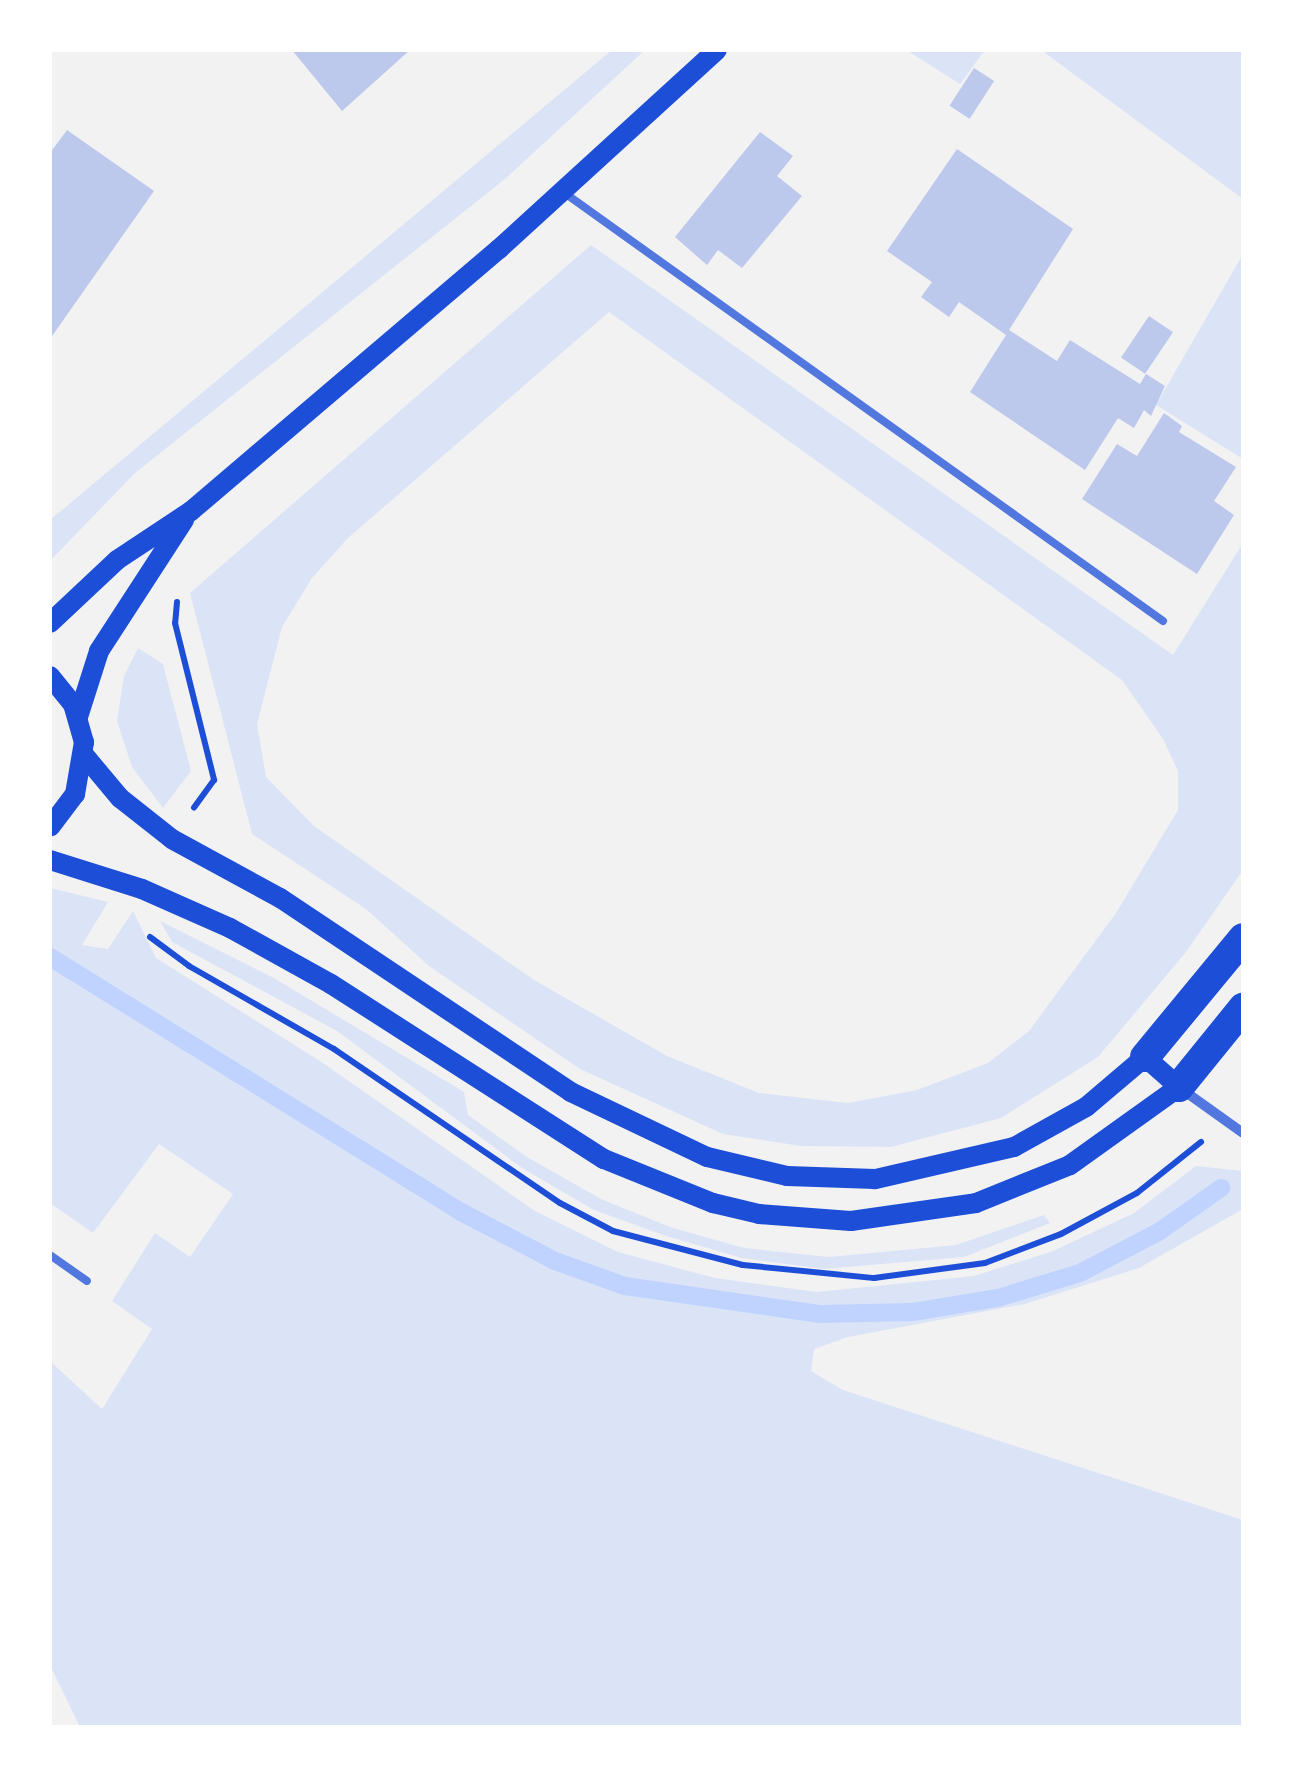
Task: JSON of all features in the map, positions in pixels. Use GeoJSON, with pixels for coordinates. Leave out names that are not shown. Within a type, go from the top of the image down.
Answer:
{"type":"FeatureCollection","features":[{"type":"Feature","properties":{"kind":"highway"},"geometry":{"type":"LineString","coordinates":[[1145,1057],[1243,938]]}},
{"type":"Feature","properties":{"kind":"highway"},"geometry":{"type":"LineString","coordinates":[[1180,1087],[1243,1008]]}},
{"type":"Feature","properties":{"kind":"main road"},"geometry":{"type":"LineString","coordinates":[[50,623],[132,548],[191,510],[499,249],[717,50]]}},
{"type":"Feature","properties":{"kind":"main road"},"geometry":{"type":"LineString","coordinates":[[78,717],[118,615],[191,510]]}},
{"type":"Feature","properties":{"kind":"main road"},"geometry":{"type":"LineString","coordinates":[[50,676],[78,717],[84,755],[75,794],[50,827]]}},
{"type":"Feature","properties":{"kind":"main road"},"geometry":{"type":"LineString","coordinates":[[50,860],[142,889],[230,928],[331,984],[604,1158],[696,1197],[759,1214],[851,1221],[976,1204],[1070,1165],[1180,1087],[1145,1057],[1052,1128],[970,1161],[875,1179],[750,1168],[663,1140],[570,1092],[280,898],[172,839],[120,798],[84,755]]}},
{"type":"Feature","properties":{"kind":"street"},"geometry":{"type":"LineString","coordinates":[[1180,1087],[1243,1134]]}},
{"type":"Feature","properties":{"kind":"lane"},"geometry":{"type":"LineString","coordinates":[[563,191],[1164,621]]}},
{"type":"Feature","properties":{"kind":"lane"},"geometry":{"type":"LineString","coordinates":[[50,1256],[88,1281]]}},
{"type":"Feature","properties":{"kind":"path"},"geometry":{"type":"LineString","coordinates":[[172,839],[214,780],[174,622],[180,585]]}},
{"type":"Feature","properties":{"kind":"shaded area"},"geometry":{"type":"Polygon","coordinates":[[[612,50],[645,50],[505,179],[135,473],[50,561],[50,520],[612,50]]]}},
{"type":"Feature","properties":{"kind":"shaded area"},"geometry":{"type":"Polygon","coordinates":[[[906,50],[985,50],[960,84],[906,50]]]}},
{"type":"Feature","properties":{"kind":"shaded area"},"geometry":{"type":"Polygon","coordinates":[[[1041,50],[1243,50],[1243,199],[1041,50]]]}},
{"type":"Feature","properties":{"kind":"shaded area"},"geometry":{"type":"Polygon","coordinates":[[[591,245],[1173,655],[1243,543],[1243,870],[1186,952],[1098,1057],[1001,1118],[891,1147],[801,1146],[723,1134],[580,1069],[429,966],[366,909],[252,834],[190,593],[591,245]],[[609,312],[348,538],[312,578],[282,627],[257,724],[266,777],[314,826],[534,980],[667,1056],[759,1093],[848,1103],[917,1090],[988,1063],[1029,1031],[1116,913],[1178,810],[1178,771],[1163,739],[1122,680],[609,312]]]}},
{"type":"Feature","properties":{"kind":"shaded area"},"geometry":{"type":"Polygon","coordinates":[[[1243,254],[1243,459],[1156,405],[1243,254]]]}},
{"type":"Feature","properties":{"kind":"shaded area"},"geometry":{"type":"Polygon","coordinates":[[[138,648],[163,664],[191,771],[163,808],[132,767],[117,721],[124,676],[138,648]]]}},
{"type":"Feature","properties":{"kind":"shaded area"},"geometry":{"type":"Polygon","coordinates":[[[50,888],[108,902],[82,945],[108,949],[133,911],[156,958],[320,1061],[535,1211],[618,1252],[715,1278],[817,1292],[974,1276],[1053,1251],[1134,1213],[1196,1166],[1243,1171],[1243,1209],[1139,1268],[1025,1304],[848,1337],[814,1349],[811,1371],[843,1390],[1243,1520],[1243,1727],[80,1727],[50,1665],[50,1361],[102,1409],[152,1329],[112,1301],[155,1233],[190,1257],[233,1194],[159,1144],[93,1233],[50,1203],[50,888]]]}},
{"type":"Feature","properties":{"kind":"shaded area"},"geometry":{"type":"Polygon","coordinates":[[[160,921],[272,977],[464,1092],[468,1115],[527,1157],[601,1199],[670,1227],[744,1248],[829,1257],[956,1245],[1044,1215],[1050,1223],[964,1257],[824,1269],[742,1258],[666,1236],[594,1210],[522,1168],[337,1031],[172,942],[160,921]]]}},
{"type":"Feature","properties":{"kind":"building"},"geometry":{"type":"Polygon","coordinates":[[[292,50],[410,50],[342,111],[292,50]]]}},
{"type":"Feature","properties":{"kind":"building"},"geometry":{"type":"Polygon","coordinates":[[[974,68],[994,81],[970,119],[949,106],[974,68]]]}},
{"type":"Feature","properties":{"kind":"building"},"geometry":{"type":"Polygon","coordinates":[[[67,130],[154,191],[50,339],[50,153],[67,130]]]}},
{"type":"Feature","properties":{"kind":"building"},"geometry":{"type":"Polygon","coordinates":[[[760,132],[793,156],[777,176],[802,196],[742,268],[718,250],[707,265],[675,237],[760,132]]]}},
{"type":"Feature","properties":{"kind":"building"},"geometry":{"type":"Polygon","coordinates":[[[957,149],[1073,229],[1009,330],[1057,361],[1070,340],[1140,384],[1146,374],[1165,386],[1151,416],[1144,410],[1134,428],[1118,418],[1085,470],[970,392],[1006,335],[959,302],[949,317],[921,297],[932,282],[887,251],[957,149]]]}},
{"type":"Feature","properties":{"kind":"building"},"geometry":{"type":"Polygon","coordinates":[[[1149,316],[1173,332],[1145,374],[1121,357],[1149,316]]]}},
{"type":"Feature","properties":{"kind":"building"},"geometry":{"type":"Polygon","coordinates":[[[1164,413],[1182,426],[1179,432],[1236,467],[1214,501],[1234,515],[1197,574],[1082,499],[1117,444],[1137,456],[1164,413]]]}},
{"type":"Feature","properties":{"kind":"waterway"},"geometry":{"type":"LineString","coordinates":[[50,957],[461,1212],[555,1261],[625,1286],[819,1314],[913,1312],[998,1298],[1080,1273],[1160,1231],[1221,1188]]}}]}
